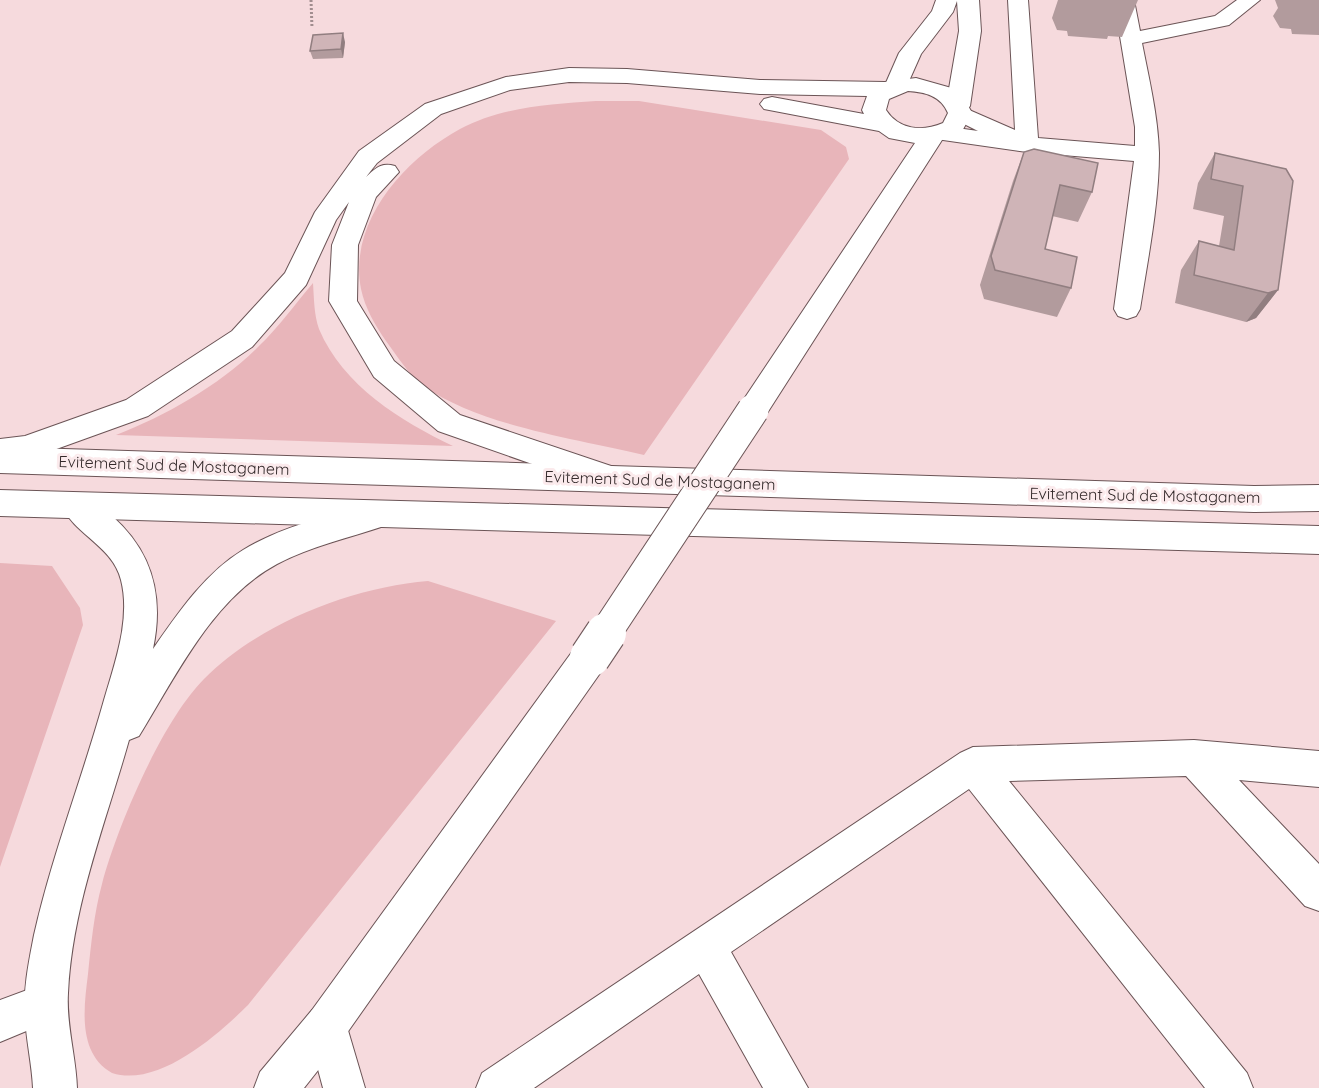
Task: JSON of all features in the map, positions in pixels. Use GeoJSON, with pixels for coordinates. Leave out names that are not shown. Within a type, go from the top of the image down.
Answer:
{"type":"FeatureCollection","features":[{"type":"Feature","properties":{"kind":"main road"},"geometry":{"type":"LineString","coordinates":[[883,210],[890,128],[874,110],[874,102],[892,87],[910,53],[942,12],[947,0]]}},
{"type":"Feature","properties":{"kind":"main road"},"geometry":{"type":"LineString","coordinates":[[606,477],[449,423],[384,369],[343,301],[345,245],[365,194],[407,149],[460,118],[515,99],[572,90],[669,92],[757,101],[890,128],[907,135],[938,134],[952,128],[959,110],[970,31],[968,0]]}},
{"type":"Feature","properties":{"kind":"main road"},"geometry":{"type":"LineString","coordinates":[[0,451],[26,448],[137,408],[242,339],[296,278],[324,218],[368,157],[433,109],[506,84],[569,75],[627,76],[760,87],[932,87],[952,98],[959,110]]}},
{"type":"Feature","properties":{"kind":"main road"},"geometry":{"type":"LineString","coordinates":[[276,1088],[327,1025],[590,657],[883,210],[938,134]]}},
{"type":"Feature","properties":{"kind":"main road","name":"Evitement Sud de Mostaganem"},"geometry":{"type":"LineString","coordinates":[[0,460],[606,477],[1075,494],[1254,499],[1319,498]]}},
{"type":"Feature","properties":{"kind":"main road"},"geometry":{"type":"LineString","coordinates":[[0,503],[373,516],[1319,540]]}},
{"type":"Feature","properties":{"kind":"main road"},"geometry":{"type":"LineString","coordinates":[[62,1080],[46,1004],[55,936],[70,873],[112,745],[135,650],[142,605],[138,578],[125,553],[105,528],[78,507]]}},
{"type":"Feature","properties":{"kind":"main road"},"geometry":{"type":"LineString","coordinates":[[112,745],[187,630],[219,592],[252,562],[304,538],[373,516]]}},
{"type":"Feature","properties":{"kind":"street"},"geometry":{"type":"LineString","coordinates":[[1018,0],[1028,145]]}},
{"type":"Feature","properties":{"kind":"street"},"geometry":{"type":"LineString","coordinates":[[1124,0],[1146,128],[1147,155],[1138,241],[1127,309]]}},
{"type":"Feature","properties":{"kind":"street"},"geometry":{"type":"LineString","coordinates":[[1130,39],[1222,21],[1250,0]]}},
{"type":"Feature","properties":{"kind":"street"},"geometry":{"type":"LineString","coordinates":[[959,110],[1028,145]]}},
{"type":"Feature","properties":{"kind":"street"},"geometry":{"type":"LineString","coordinates":[[938,134],[1028,145],[1147,155]]}},
{"type":"Feature","properties":{"kind":"street"},"geometry":{"type":"LineString","coordinates":[[1194,758],[1319,892]]}},
{"type":"Feature","properties":{"kind":"street"},"geometry":{"type":"LineString","coordinates":[[497,1088],[973,765],[1194,758],[1319,769]]}},
{"type":"Feature","properties":{"kind":"street"},"geometry":{"type":"LineString","coordinates":[[973,765],[1232,1088]]}},
{"type":"Feature","properties":{"kind":"street"},"geometry":{"type":"LineString","coordinates":[[706,947],[787,1088]]}},
{"type":"Feature","properties":{"kind":"street"},"geometry":{"type":"LineString","coordinates":[[0,1022],[46,1004]]}},
{"type":"Feature","properties":{"kind":"street"},"geometry":{"type":"LineString","coordinates":[[327,1025],[345,1088]]}},
{"type":"Feature","properties":{"kind":"path"},"geometry":{"type":"LineString","coordinates":[[310,0],[312,28]]}},
{"type":"Feature","properties":{"kind":"shaded area"},"geometry":{"type":"Polygon","coordinates":[[[596,101],[639,101],[821,130],[846,147],[849,159],[644,455],[530,430],[472,411],[447,400],[424,386],[404,365],[374,323],[361,289],[359,264],[363,240],[372,216],[385,195],[419,157],[460,129],[492,116],[544,105],[596,101]]]}},
{"type":"Feature","properties":{"kind":"shaded area"},"geometry":{"type":"Polygon","coordinates":[[[313,283],[319,329],[343,368],[376,400],[394,413],[453,446],[116,435],[192,398],[227,374],[266,339],[313,283]]]}},
{"type":"Feature","properties":{"kind":"shaded area"},"geometry":{"type":"Polygon","coordinates":[[[0,563],[52,566],[80,608],[83,625],[0,867],[0,563]]]}},
{"type":"Feature","properties":{"kind":"shaded area"},"geometry":{"type":"Polygon","coordinates":[[[428,581],[556,621],[248,1005],[204,1044],[167,1066],[148,1073],[130,1076],[112,1073],[93,1054],[85,1028],[85,1001],[95,918],[102,884],[118,834],[143,776],[172,721],[204,679],[226,659],[279,625],[338,600],[369,591],[428,581]]]}},
{"type":"Feature","properties":{"kind":"building"},"geometry":{"type":"Polygon","coordinates":[[[343,33],[341,49],[310,51],[313,35],[343,33]]]}},
{"type":"Feature","properties":{"kind":"building"},"geometry":{"type":"Polygon","coordinates":[[[1034,149],[1098,163],[1092,192],[1060,185],[1045,249],[1077,257],[1071,288],[995,270],[991,256],[1024,152],[1034,149]]]}},
{"type":"Feature","properties":{"kind":"building"},"geometry":{"type":"Polygon","coordinates":[[[1215,153],[1286,169],[1293,181],[1278,290],[1268,293],[1194,275],[1199,241],[1234,250],[1243,186],[1211,179],[1215,153]]]}}]}
